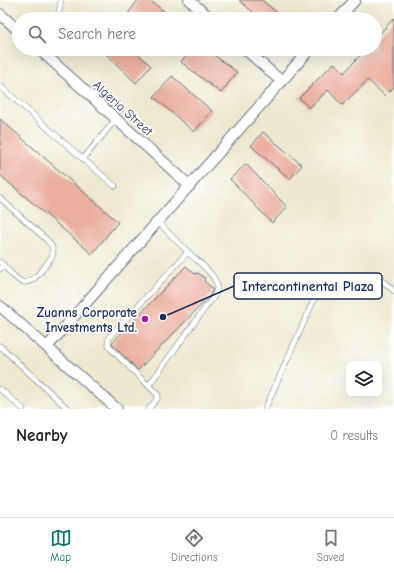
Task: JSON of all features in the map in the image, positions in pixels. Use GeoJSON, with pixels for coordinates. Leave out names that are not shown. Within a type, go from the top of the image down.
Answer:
{"type":"FeatureCollection","features":[{"type":"Feature","properties":{"kind":"street"},"geometry":{"type":"LineString","coordinates":[[189,0],[203,12]]}},
{"type":"Feature","properties":{"kind":"street"},"geometry":{"type":"LineString","coordinates":[[344,12],[355,0]]}},
{"type":"Feature","properties":{"kind":"street"},"geometry":{"type":"LineString","coordinates":[[0,14],[12,25]]}},
{"type":"Feature","properties":{"kind":"street","name":"Algeria Street"},"geometry":{"type":"LineString","coordinates":[[49,56],[190,186]]}},
{"type":"Feature","properties":{"kind":"street"},"geometry":{"type":"LineString","coordinates":[[253,56],[281,81]]}},
{"type":"Feature","properties":{"kind":"street"},"geometry":{"type":"LineString","coordinates":[[47,347],[304,56]]}},
{"type":"Feature","properties":{"kind":"street"},"geometry":{"type":"LineString","coordinates":[[0,306],[117,409]]}},
{"type":"Feature","properties":{"kind":"lane"},"geometry":{"type":"LineString","coordinates":[[59,12],[61,0]]}},
{"type":"Feature","properties":{"kind":"lane"},"geometry":{"type":"LineString","coordinates":[[0,86],[115,186]]}},
{"type":"Feature","properties":{"kind":"lane"},"geometry":{"type":"LineString","coordinates":[[83,159],[116,119]]}},
{"type":"Feature","properties":{"kind":"lane"},"geometry":{"type":"LineString","coordinates":[[0,198],[48,240],[52,247],[53,255],[34,280],[27,282],[20,281],[1,266]]}},
{"type":"Feature","properties":{"kind":"lane"},"geometry":{"type":"LineString","coordinates":[[149,385],[215,295],[218,287],[212,274],[158,222]]}},
{"type":"Feature","properties":{"kind":"lane"},"geometry":{"type":"LineString","coordinates":[[149,409],[157,399],[158,394],[110,348],[108,343],[109,337],[188,252]]}},
{"type":"Feature","properties":{"kind":"lane"},"geometry":{"type":"LineString","coordinates":[[265,409],[316,293],[335,278],[360,275],[384,282],[394,291]]}},
{"type":"Feature","properties":{"kind":"lane"},"geometry":{"type":"LineString","coordinates":[[0,346],[68,409]]}},
{"type":"Feature","properties":{"kind":"lane"},"geometry":{"type":"LineString","coordinates":[[0,389],[23,409]]}},
{"type":"Feature","properties":{"kind":"building"},"geometry":{"type":"Polygon","coordinates":[[[138,0],[149,0],[165,12],[129,12],[138,0]]]}},
{"type":"Feature","properties":{"kind":"building"},"geometry":{"type":"Polygon","coordinates":[[[239,0],[262,0],[276,12],[253,12],[239,0]]]}},
{"type":"Feature","properties":{"kind":"building"},"geometry":{"type":"Polygon","coordinates":[[[394,18],[394,87],[385,96],[368,80],[342,105],[328,90],[309,108],[299,98],[334,63],[344,73],[360,56],[382,56],[382,31],[394,18]]]}},
{"type":"Feature","properties":{"kind":"building"},"geometry":{"type":"Polygon","coordinates":[[[108,56],[140,56],[151,66],[136,83],[108,56]]]}},
{"type":"Feature","properties":{"kind":"building"},"geometry":{"type":"Polygon","coordinates":[[[186,56],[215,56],[237,72],[221,93],[181,62],[186,56]]]}},
{"type":"Feature","properties":{"kind":"building"},"geometry":{"type":"Polygon","coordinates":[[[172,76],[212,111],[194,132],[154,97],[172,76]]]}},
{"type":"Feature","properties":{"kind":"building"},"geometry":{"type":"Polygon","coordinates":[[[0,119],[118,222],[92,254],[0,175],[0,119]]]}},
{"type":"Feature","properties":{"kind":"building"},"geometry":{"type":"Polygon","coordinates":[[[263,132],[302,165],[290,179],[251,146],[263,132]]]}},
{"type":"Feature","properties":{"kind":"building"},"geometry":{"type":"Polygon","coordinates":[[[246,164],[287,207],[272,223],[230,179],[246,164]]]}},
{"type":"Feature","properties":{"kind":"building"},"geometry":{"type":"Polygon","coordinates":[[[186,266],[195,274],[198,273],[205,278],[204,281],[213,289],[209,297],[138,370],[112,343],[186,266]]]}},
{"type":"Feature","properties":{"kind":"place","name":"Intercontinental Plaza"},"geometry":{"type":"Point","coordinates":[163,317]}},
{"type":"Feature","properties":{"kind":"place","name":"Zuanns Corporate Investments Ltd."},"geometry":{"type":"Point","coordinates":[145,319]}}]}
